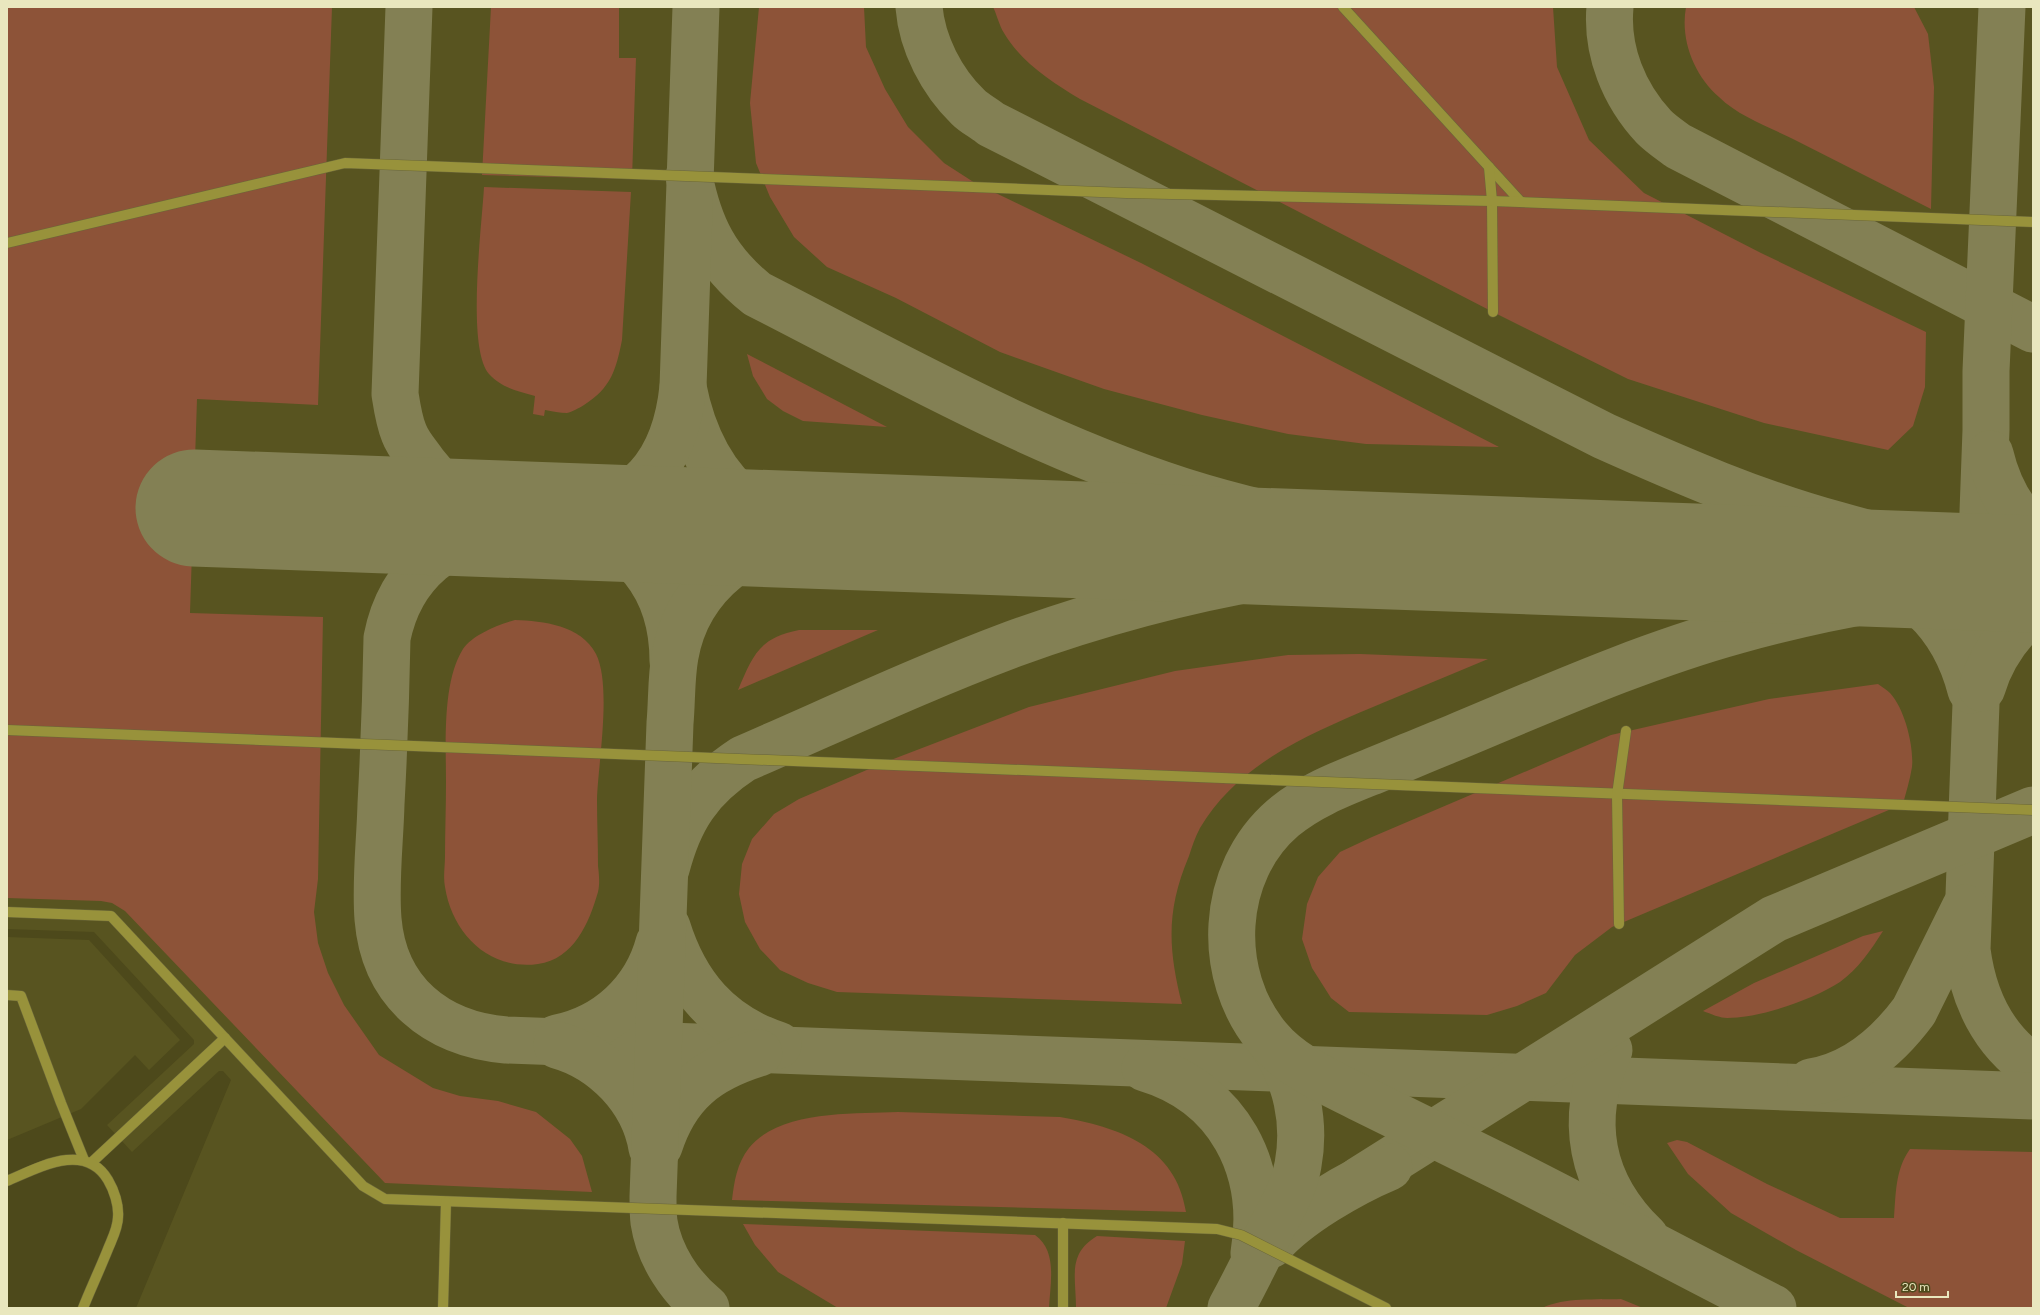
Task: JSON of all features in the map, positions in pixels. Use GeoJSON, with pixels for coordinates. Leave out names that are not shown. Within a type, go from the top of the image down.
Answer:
{"type":"FeatureCollection","features":[{"type":"Feature","properties":{"kind":"lane"},"geometry":{"type":"LineString","coordinates":[[1342,7],[1520,202]]}},
{"type":"Feature","properties":{"kind":"lane"},"geometry":{"type":"LineString","coordinates":[[7,243],[345,163],[1126,193],[1492,201],[2033,222]]}},
{"type":"Feature","properties":{"kind":"lane"},"geometry":{"type":"LineString","coordinates":[[1489,167],[1492,201],[1493,312]]}},
{"type":"Feature","properties":{"kind":"lane"},"geometry":{"type":"LineString","coordinates":[[7,730],[1617,795],[2033,810]]}},
{"type":"Feature","properties":{"kind":"lane"},"geometry":{"type":"LineString","coordinates":[[1619,924],[1617,795],[1626,731]]}},
{"type":"Feature","properties":{"kind":"lane"},"geometry":{"type":"LineString","coordinates":[[7,912],[111,916],[363,1186],[385,1199],[1216,1229],[1241,1235],[1386,1308]]}},
{"type":"Feature","properties":{"kind":"lane"},"geometry":{"type":"LineString","coordinates":[[7,995],[21,996],[61,1103],[88,1161],[104,1173],[114,1189],[118,1217],[114,1235],[83,1308]]}},
{"type":"Feature","properties":{"kind":"lane"},"geometry":{"type":"LineString","coordinates":[[7,1181],[64,1159],[88,1161],[225,1038]]}},
{"type":"Feature","properties":{"kind":"lane"},"geometry":{"type":"LineString","coordinates":[[443,1308],[446,1202]]}},
{"type":"Feature","properties":{"kind":"lane"},"geometry":{"type":"LineString","coordinates":[[1063,1223],[1063,1308]]}},
{"type":"Feature","properties":{"kind":"shaded area"},"geometry":{"type":"Polygon","coordinates":[[[7,7],[2033,7],[2033,1308],[136,1308],[231,1080],[223,1071],[219,1071],[132,1152],[107,1125],[194,1044],[194,1040],[94,932],[7,929],[7,7]]]}},
{"type":"Feature","properties":{"kind":"shaded area"},"geometry":{"type":"Polygon","coordinates":[[[7,7],[332,7],[318,405],[197,399],[190,613],[323,617],[318,879],[314,912],[318,943],[328,973],[344,1005],[379,1055],[433,1088],[460,1096],[498,1101],[536,1112],[570,1139],[582,1156],[592,1192],[385,1183],[125,911],[112,903],[101,901],[7,898],[7,7]]]}},
{"type":"Feature","properties":{"kind":"shaded area"},"geometry":{"type":"Polygon","coordinates":[[[491,7],[619,7],[619,58],[636,58],[632,179],[482,175],[491,7]]]}},
{"type":"Feature","properties":{"kind":"shaded area"},"geometry":{"type":"Polygon","coordinates":[[[759,7],[864,7],[866,47],[885,89],[908,127],[944,163],[975,183],[1141,263],[1499,447],[1366,444],[1288,434],[1202,415],[1104,389],[1000,352],[896,298],[827,267],[794,237],[770,197],[756,163],[750,103],[759,7]]]}},
{"type":"Feature","properties":{"kind":"shaded area"},"geometry":{"type":"Polygon","coordinates":[[[993,7],[1553,7],[1557,67],[1589,140],[1644,193],[1761,253],[1926,332],[1925,387],[1913,426],[1888,450],[1764,423],[1628,379],[1493,312],[1080,99],[1048,78],[1019,53],[1004,33],[993,7]]]}},
{"type":"Feature","properties":{"kind":"shaded area"},"geometry":{"type":"Polygon","coordinates":[[[1686,7],[1914,7],[1928,34],[1934,87],[1931,209],[1793,139],[1754,121],[1727,104],[1710,88],[1696,68],[1687,44],[1685,32],[1686,7]]]}},
{"type":"Feature","properties":{"kind":"shaded area"},"geometry":{"type":"Polygon","coordinates":[[[484,187],[631,192],[622,340],[617,360],[611,377],[600,392],[593,399],[571,412],[564,413],[545,410],[544,416],[533,414],[535,396],[499,383],[489,374],[482,360],[478,339],[477,285],[484,187]]]}},
{"type":"Feature","properties":{"kind":"shaded area"},"geometry":{"type":"Polygon","coordinates":[[[747,354],[887,427],[803,421],[783,411],[767,399],[753,376],[747,354]]]}},
{"type":"Feature","properties":{"kind":"shaded area"},"geometry":{"type":"Polygon","coordinates":[[[515,620],[560,626],[581,637],[589,644],[596,654],[601,668],[604,705],[597,800],[598,892],[585,927],[570,947],[551,961],[538,964],[520,965],[489,955],[476,945],[465,933],[449,904],[444,879],[446,732],[448,696],[451,678],[456,663],[467,644],[486,631],[501,624],[515,620]]]}},
{"type":"Feature","properties":{"kind":"shaded area"},"geometry":{"type":"Polygon","coordinates":[[[799,630],[878,630],[738,690],[753,658],[766,643],[786,633],[799,630]]]}},
{"type":"Feature","properties":{"kind":"shaded area"},"geometry":{"type":"Polygon","coordinates":[[[1360,654],[1488,659],[1348,718],[1299,741],[1254,769],[1234,786],[1216,806],[1200,828],[1195,838],[1176,894],[1173,912],[1172,947],[1177,984],[1182,1004],[837,992],[808,983],[780,970],[760,949],[745,922],[739,894],[742,864],[752,839],[774,814],[799,799],[883,763],[1029,707],[1175,671],[1288,655],[1360,654]]]}},
{"type":"Feature","properties":{"kind":"shaded area"},"geometry":{"type":"Polygon","coordinates":[[[1878,684],[1889,692],[1900,708],[1910,739],[1912,749],[1912,767],[1903,804],[1612,927],[1575,955],[1546,993],[1517,1006],[1487,1015],[1349,1012],[1331,998],[1312,968],[1302,939],[1307,904],[1318,877],[1340,852],[1611,735],[1769,699],[1878,684]]]}},
{"type":"Feature","properties":{"kind":"shaded area"},"geometry":{"type":"Polygon","coordinates":[[[1883,931],[1869,952],[1847,977],[1815,995],[1785,1007],[1755,1015],[1724,1018],[1703,1011],[1754,983],[1863,936],[1883,931]]]}},
{"type":"Feature","properties":{"kind":"shaded area"},"geometry":{"type":"Polygon","coordinates":[[[7,937],[89,940],[180,1040],[149,1070],[135,1055],[81,1109],[7,1140],[7,937]]]}},
{"type":"Feature","properties":{"kind":"shaded area"},"geometry":{"type":"Polygon","coordinates":[[[898,1112],[1060,1117],[1103,1127],[1123,1134],[1141,1144],[1157,1156],[1170,1171],[1180,1189],[1186,1212],[732,1200],[737,1173],[742,1160],[749,1148],[762,1136],[779,1127],[798,1120],[818,1116],[898,1112]]]}},
{"type":"Feature","properties":{"kind":"shaded area"},"geometry":{"type":"Polygon","coordinates":[[[1677,1140],[1687,1142],[1767,1184],[1840,1218],[1894,1218],[1897,1182],[1901,1165],[1910,1149],[2033,1152],[2033,1308],[1909,1308],[1796,1250],[1731,1213],[1688,1174],[1667,1143],[1677,1140]]]}},
{"type":"Feature","properties":{"kind":"shaded area"},"geometry":{"type":"Polygon","coordinates":[[[743,1224],[1035,1235],[1047,1250],[1050,1259],[1051,1279],[1049,1308],[838,1308],[778,1272],[755,1245],[743,1224]]]}},
{"type":"Feature","properties":{"kind":"shaded area"},"geometry":{"type":"Polygon","coordinates":[[[1097,1236],[1185,1241],[1182,1264],[1166,1308],[1076,1308],[1075,1267],[1077,1259],[1081,1250],[1087,1243],[1097,1236]]]}},
{"type":"Feature","properties":{"kind":"shaded area"},"geometry":{"type":"Polygon","coordinates":[[[1591,1299],[1621,1299],[1643,1308],[1542,1308],[1561,1302],[1591,1299]]]}},
{"type":"Feature","properties":{"kind":"taxiway"},"geometry":{"type":"LineString","coordinates":[[409,7],[395,394],[398,414],[404,433],[410,445],[433,475],[443,485],[462,500],[484,512],[511,520]]}},
{"type":"Feature","properties":{"kind":"taxiway"},"geometry":{"type":"LineString","coordinates":[[560,520],[587,513],[611,504],[631,492],[648,478],[661,460],[671,439],[679,415],[683,387],[696,7]]}},
{"type":"Feature","properties":{"kind":"taxiway"},"geometry":{"type":"LineString","coordinates":[[919,7],[924,35],[935,62],[942,74],[968,107],[991,124],[1604,436],[1719,485],[1777,507],[1907,543],[1979,557],[2027,564]]}},
{"type":"Feature","properties":{"kind":"taxiway"},"geometry":{"type":"LineString","coordinates":[[1610,7],[1611,40],[1619,72],[1626,87],[1643,114],[1654,127],[1666,137],[1678,146],[2033,329]]}},
{"type":"Feature","properties":{"kind":"taxiway"},"geometry":{"type":"LineString","coordinates":[[2002,7],[1986,371],[1986,430],[1967,950],[1974,984],[1987,1016],[1996,1031],[2007,1044],[2033,1067]]}},
{"type":"Feature","properties":{"kind":"taxiway"},"geometry":{"type":"LineString","coordinates":[[689,176],[698,211],[711,242],[730,269],[757,294],[966,401],[1072,450],[1127,472],[1182,491],[1258,512],[1335,529],[1491,555]]}},
{"type":"Feature","properties":{"kind":"taxiway"},"geometry":{"type":"LineString","coordinates":[[683,387],[692,422],[699,439],[717,471],[728,485],[755,508],[771,516],[788,522],[822,530]]}},
{"type":"Feature","properties":{"kind":"taxiway"},"geometry":{"type":"LineString","coordinates":[[1990,454],[1997,476],[2006,496],[2018,515],[2033,532]]}},
{"type":"Feature","properties":{"kind":"taxiway"},"geometry":{"type":"LineString","coordinates":[[511,520],[467,537],[448,548],[416,575],[403,593],[394,614],[387,638],[377,890],[378,919],[382,945],[391,968],[403,988],[418,1005],[436,1018],[457,1029],[481,1036],[506,1040],[2033,1096]]}},
{"type":"Feature","properties":{"kind":"taxiway"},"geometry":{"type":"LineString","coordinates":[[560,520],[586,528],[608,538],[627,552],[644,569],[656,588],[665,610],[671,634],[673,661]]}},
{"type":"Feature","properties":{"kind":"taxiway"},"geometry":{"type":"LineString","coordinates":[[706,1308],[679,1280],[672,1270],[661,1246],[653,1213],[670,723],[675,656],[682,630],[694,606],[709,586],[727,568],[748,554],[772,543],[797,535],[823,531]]}},
{"type":"Feature","properties":{"kind":"taxiway"},"geometry":{"type":"LineString","coordinates":[[666,869],[677,834],[684,819],[693,806],[714,781],[743,759],[945,671],[1061,627],[1159,599],[1260,577],[1361,563],[1412,559]]}},
{"type":"Feature","properties":{"kind":"taxiway"},"geometry":{"type":"LineString","coordinates":[[1840,567],[1865,573],[1887,582],[1907,594],[1925,608],[1940,624],[1953,644],[1963,665],[1971,690]]}},
{"type":"Feature","properties":{"kind":"taxiway"},"geometry":{"type":"LineString","coordinates":[[1773,1308],[1534,1184],[1324,1080],[1288,1057],[1268,1038],[1251,1013],[1239,985],[1233,955],[1232,925],[1237,895],[1247,866],[1262,840],[1283,818],[1324,792],[1557,694],[1629,666],[1738,630],[1822,609],[1892,597],[2033,580]]}},
{"type":"Feature","properties":{"kind":"taxiway"},"geometry":{"type":"LineString","coordinates":[[1982,688],[1990,665],[2002,645],[2016,627],[2033,610]]}},
{"type":"Feature","properties":{"kind":"taxiway"},"geometry":{"type":"LineString","coordinates":[[1360,1180],[1774,919],[2033,810]]}},
{"type":"Feature","properties":{"kind":"taxiway"},"geometry":{"type":"LineString","coordinates":[[1811,1082],[1842,1073],[1856,1066],[1882,1047],[1904,1024],[1914,1011],[1965,908]]}},
{"type":"Feature","properties":{"kind":"taxiway"},"geometry":{"type":"LineString","coordinates":[[667,927],[684,967],[694,985],[707,1001],[738,1027],[757,1037],[778,1045]]}},
{"type":"Feature","properties":{"kind":"taxiway"},"geometry":{"type":"LineString","coordinates":[[557,1038],[592,1026],[622,1005],[645,977],[653,961],[659,943]]}},
{"type":"Feature","properties":{"kind":"taxiway"},"geometry":{"type":"LineString","coordinates":[[1231,1308],[1287,1198],[1294,1182],[1298,1165],[1301,1133],[1297,1101],[1287,1071],[1272,1043]]}},
{"type":"Feature","properties":{"kind":"taxiway"},"geometry":{"type":"LineString","coordinates":[[557,1045],[574,1051],[591,1060],[606,1070],[619,1083],[631,1097],[640,1113],[648,1130],[652,1148]]}},
{"type":"Feature","properties":{"kind":"taxiway"},"geometry":{"type":"LineString","coordinates":[[1609,1050],[1599,1076],[1594,1101],[1592,1126],[1595,1150],[1601,1173],[1612,1195],[1626,1217],[1645,1237]]}},
{"type":"Feature","properties":{"kind":"taxiway"},"geometry":{"type":"LineString","coordinates":[[659,1146],[674,1111],[696,1086],[709,1075],[724,1067],[740,1059],[759,1053]]}},
{"type":"Feature","properties":{"kind":"taxiway"},"geometry":{"type":"LineString","coordinates":[[1145,1068],[1174,1080],[1199,1096],[1220,1115],[1236,1138],[1248,1164],[1255,1192],[1257,1222],[1254,1253]]}},
{"type":"Feature","properties":{"kind":"taxiway"},"geometry":{"type":"LineString","coordinates":[[1270,1245],[1281,1233],[1325,1200],[1389,1167]]}},
{"type":"Feature","properties":{"kind":"runway"},"geometry":{"type":"LineString","coordinates":[[194,508],[2033,574]]}}]}
